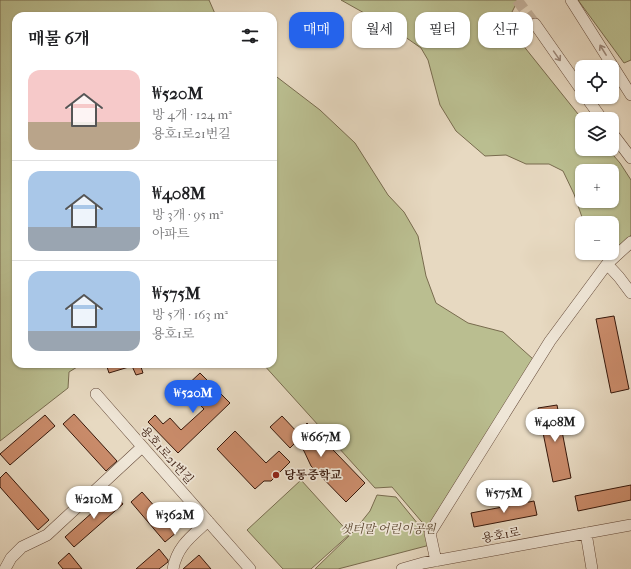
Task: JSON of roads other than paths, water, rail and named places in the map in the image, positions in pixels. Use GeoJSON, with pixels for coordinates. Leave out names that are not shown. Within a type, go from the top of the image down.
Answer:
{"type":"FeatureCollection","features":[{"type":"Feature","properties":{"kind":"street"},"geometry":{"type":"LineString","coordinates":[[571,0],[631,95]]}},
{"type":"Feature","properties":{"kind":"street"},"geometry":{"type":"LineString","coordinates":[[535,24],[575,81]]}},
{"type":"Feature","properties":{"kind":"street"},"geometry":{"type":"LineString","coordinates":[[619,142],[631,158]]}},
{"type":"Feature","properties":{"kind":"street"},"geometry":{"type":"LineString","coordinates":[[436,561],[430,533],[550,341],[607,264],[631,242]]}},
{"type":"Feature","properties":{"kind":"street"},"geometry":{"type":"LineString","coordinates":[[607,264],[631,293]]}},
{"type":"Feature","properties":{"kind":"street","name":"용호1로21번길"},"geometry":{"type":"LineString","coordinates":[[96,394],[250,569]]}},
{"type":"Feature","properties":{"kind":"street"},"geometry":{"type":"LineString","coordinates":[[4,569],[11,558],[22,547],[47,535],[142,447]]}},
{"type":"Feature","properties":{"kind":"street"},"geometry":{"type":"LineString","coordinates":[[173,569],[174,561],[180,547],[208,521]]}},
{"type":"Feature","properties":{"kind":"street","name":"용호1로"},"geometry":{"type":"LineString","coordinates":[[402,569],[423,566],[436,561],[631,525]]}},
{"type":"Feature","properties":{"kind":"street"},"geometry":{"type":"LineString","coordinates":[[586,533],[592,569]]}},
{"type":"Feature","properties":{"kind":"tunnel"},"geometry":{"type":"LineString","coordinates":[[517,0],[535,24]]}},
{"type":"Feature","properties":{"kind":"place","name":"당동중학교"},"geometry":{"type":"Point","coordinates":[276,475]}},
{"type":"Feature","properties":{"kind":"park label","name":"샛터말 어린이공원"},"geometry":{"type":"Point","coordinates":[388,529]}}]}
